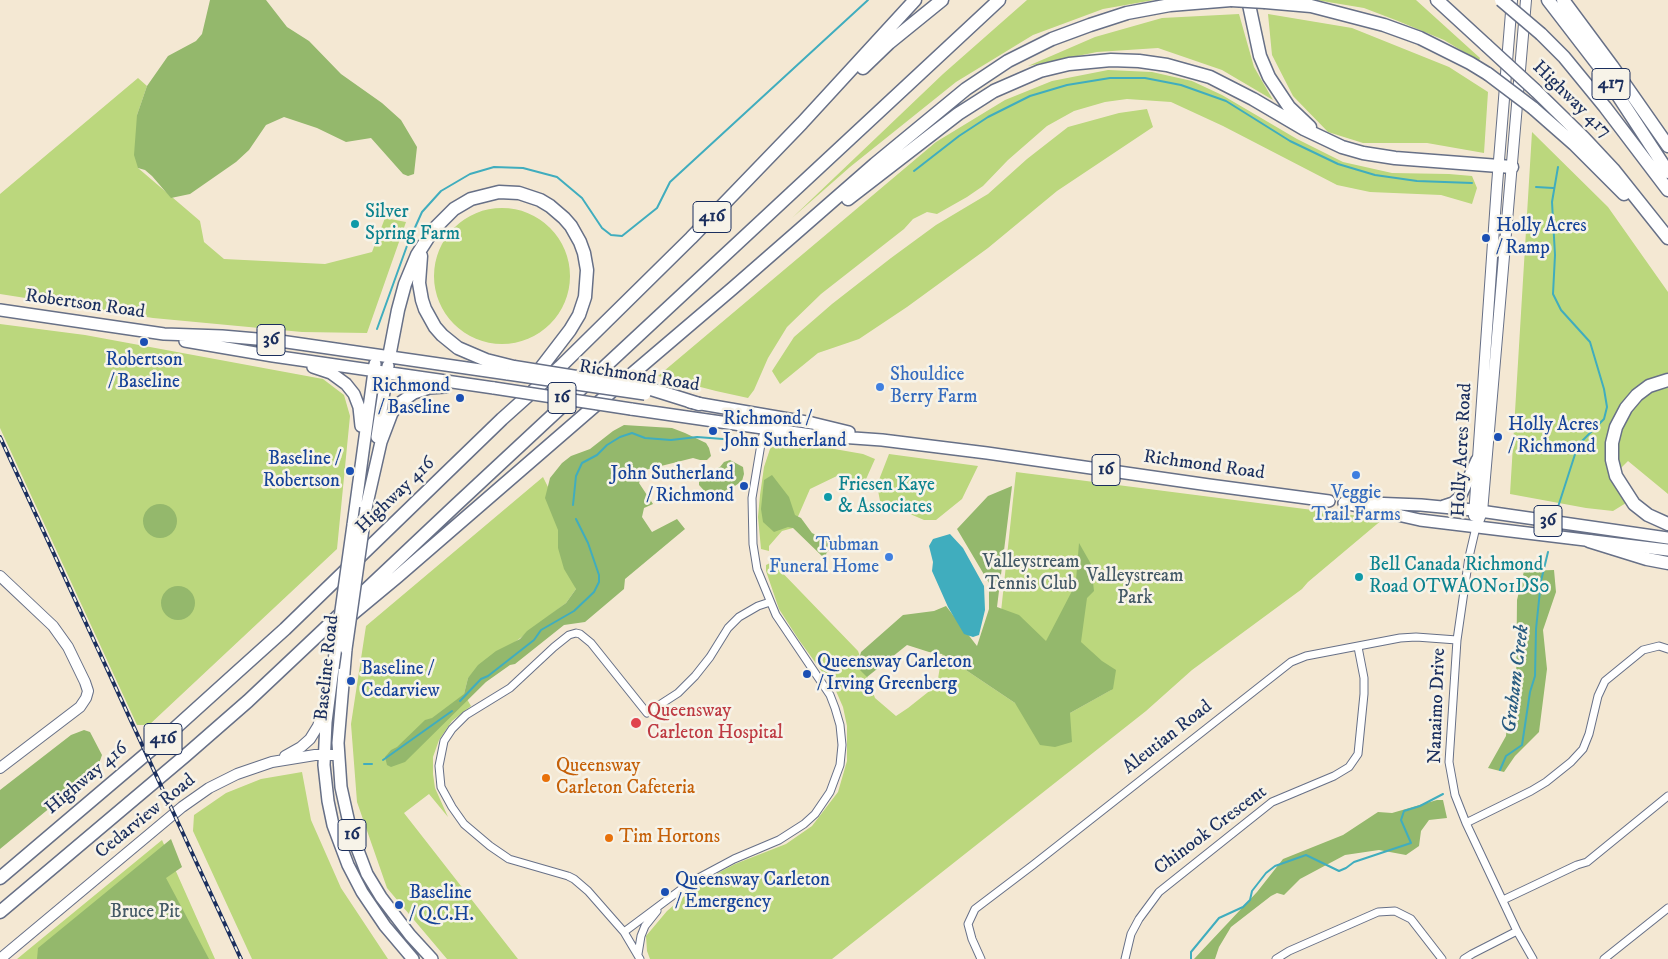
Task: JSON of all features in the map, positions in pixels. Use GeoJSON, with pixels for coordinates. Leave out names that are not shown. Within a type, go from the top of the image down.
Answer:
{"type":"FeatureCollection","features":[{"type":"Feature","properties":{"kind":"highway"},"geometry":{"type":"LineString","coordinates":[[802,123],[915,0]]}},
{"type":"Feature","properties":{"kind":"highway"},"geometry":{"type":"LineString","coordinates":[[802,123],[889,43],[942,0]]}},
{"type":"Feature","properties":{"kind":"highway"},"geometry":{"type":"LineString","coordinates":[[248,701],[463,498],[999,0]]}},
{"type":"Feature","properties":{"kind":"highway"},"geometry":{"type":"LineString","coordinates":[[248,701],[308,655],[344,621],[405,571],[905,139],[966,89],[1008,61],[1052,39],[1127,13],[1170,5],[1231,0],[1265,2],[1311,6],[1384,25],[1420,38],[1488,74],[1533,108],[1608,177],[1668,244]]}},
{"type":"Feature","properties":{"kind":"highway"},"geometry":{"type":"LineString","coordinates":[[1248,0],[1260,56],[1276,89],[1298,117],[1331,142]]}},
{"type":"Feature","properties":{"kind":"highway","name":"Highway 417"},"geometry":{"type":"LineString","coordinates":[[1437,0],[1584,138],[1613,169],[1668,238]]}},
{"type":"Feature","properties":{"kind":"highway"},"geometry":{"type":"LineString","coordinates":[[1500,0],[1541,34],[1564,58],[1600,100],[1668,190]]}},
{"type":"Feature","properties":{"kind":"highway","name":"Highway 417"},"geometry":{"type":"LineString","coordinates":[[1548,0],[1598,65],[1668,172]]}},
{"type":"Feature","properties":{"kind":"highway"},"geometry":{"type":"LineString","coordinates":[[1563,0],[1668,146]]}},
{"type":"Feature","properties":{"kind":"highway"},"geometry":{"type":"LineString","coordinates":[[734,288],[900,157],[958,114],[1005,86],[1028,75],[1090,61],[1126,60],[1152,62],[1181,68],[1222,83],[1290,122],[1331,142],[1373,155],[1512,167]]}},
{"type":"Feature","properties":{"kind":"highway","name":"Highway 416"},"geometry":{"type":"LineString","coordinates":[[0,878],[152,749],[285,629],[691,238],[802,123]]}},
{"type":"Feature","properties":{"kind":"highway"},"geometry":{"type":"LineString","coordinates":[[389,357],[402,295],[412,266],[426,240],[439,223],[462,203],[480,196],[510,192],[531,197],[550,206],[571,226],[580,242],[586,261],[588,279],[585,297],[579,315],[552,355],[502,419]]}},
{"type":"Feature","properties":{"kind":"highway"},"geometry":{"type":"LineString","coordinates":[[426,240],[420,264],[419,283],[422,300],[425,310],[435,327],[458,348],[511,371],[648,391],[699,404]]}},
{"type":"Feature","properties":{"kind":"highway"},"geometry":{"type":"LineString","coordinates":[[1668,380],[1649,386],[1637,395],[1626,408],[1616,427],[1612,443],[1612,460],[1616,476],[1634,504],[1648,514],[1668,524]]}},
{"type":"Feature","properties":{"kind":"highway"},"geometry":{"type":"LineString","coordinates":[[1589,541],[1647,559],[1668,563]]}},
{"type":"Feature","properties":{"kind":"highway","name":"416"},"geometry":{"type":"LineString","coordinates":[[0,912],[178,763],[248,701]]}},
{"type":"Feature","properties":{"kind":"main road","name":"Holly Acres Road"},"geometry":{"type":"LineString","coordinates":[[1478,511],[1477,460],[1512,0]]}},
{"type":"Feature","properties":{"kind":"main road","name":"Holly Acres Road"},"geometry":{"type":"LineString","coordinates":[[1476,527],[1512,167],[1526,0]]}},
{"type":"Feature","properties":{"kind":"main road","name":"Robertson Road"},"geometry":{"type":"LineString","coordinates":[[0,310],[164,334],[280,341],[389,357]]}},
{"type":"Feature","properties":{"kind":"main road","name":"Robertson Road"},"geometry":{"type":"LineString","coordinates":[[164,334],[187,341],[387,373]]}},
{"type":"Feature","properties":{"kind":"main road","name":"Baseline Road"},"geometry":{"type":"LineString","coordinates":[[376,355],[329,695],[324,755],[328,801],[333,825],[348,865],[372,908],[398,944],[412,959]]}},
{"type":"Feature","properties":{"kind":"main road"},"geometry":{"type":"LineString","coordinates":[[273,356],[331,373],[346,384],[354,394],[360,407],[362,454]]}},
{"type":"Feature","properties":{"kind":"main road"},"geometry":{"type":"LineString","coordinates":[[389,357],[511,371]]}},
{"type":"Feature","properties":{"kind":"main road","name":"Baseline Road"},"geometry":{"type":"LineString","coordinates":[[389,357],[346,649],[339,755],[341,787],[356,848],[367,874],[389,908],[432,959]]}},
{"type":"Feature","properties":{"kind":"main road","name":"Richmond Road"},"geometry":{"type":"LineString","coordinates":[[387,373],[765,429],[987,452],[1209,485],[1329,500],[1420,520],[1668,550]]}},
{"type":"Feature","properties":{"kind":"main road"},"geometry":{"type":"LineString","coordinates":[[366,508],[386,428],[392,413],[401,402],[414,393],[428,388],[481,386]]}},
{"type":"Feature","properties":{"kind":"main road","name":"Richmond Road"},"geometry":{"type":"LineString","coordinates":[[699,404],[812,423],[882,440]]}},
{"type":"Feature","properties":{"kind":"main road"},"geometry":{"type":"LineString","coordinates":[[1442,507],[1453,503],[1460,497],[1477,460]]}},
{"type":"Feature","properties":{"kind":"main road","name":"Richmond Road"},"geometry":{"type":"LineString","coordinates":[[1344,503],[1421,504],[1668,538]]}},
{"type":"Feature","properties":{"kind":"main road"},"geometry":{"type":"LineString","coordinates":[[0,576],[53,626],[68,647],[88,691],[80,707],[0,768]]}},
{"type":"Feature","properties":{"kind":"main road"},"geometry":{"type":"LineString","coordinates":[[277,761],[301,747],[310,738],[318,726],[329,695]]}},
{"type":"Feature","properties":{"kind":"main road","name":"Cedarview Road"},"geometry":{"type":"LineString","coordinates":[[0,959],[197,796],[237,774],[277,761],[339,755]]}},
{"type":"Feature","properties":{"kind":"street"},"geometry":{"type":"LineString","coordinates":[[624,932],[698,878],[734,858],[779,840],[804,824],[824,803],[840,765],[842,745],[840,725],[830,695],[786,632],[770,602],[757,568],[753,544],[752,498],[765,429],[770,417]]}},
{"type":"Feature","properties":{"kind":"street","name":"Nanaimo Drive"},"geometry":{"type":"LineString","coordinates":[[1476,527],[1469,557],[1457,640],[1449,762],[1455,795],[1466,823],[1517,931],[1533,959]]}},
{"type":"Feature","properties":{"kind":"street"},"geometry":{"type":"LineString","coordinates":[[639,956],[624,932],[588,891],[574,879],[509,859],[464,824],[441,787],[439,766],[444,741],[452,729],[466,715],[510,688],[567,636],[576,633],[591,643],[647,713],[678,693],[695,676],[710,658],[728,628],[739,617],[758,606],[770,602]]}},
{"type":"Feature","properties":{"kind":"street","name":"Aleutian Road"},"geometry":{"type":"LineString","coordinates":[[981,959],[968,924],[974,909],[1041,859],[1290,662],[1306,656],[1400,638],[1457,640]]}},
{"type":"Feature","properties":{"kind":"street"},"geometry":{"type":"LineString","coordinates":[[1466,823],[1531,791],[1546,782],[1571,762],[1583,749],[1589,734],[1598,696],[1605,680],[1644,650],[1659,646],[1668,649]]}},
{"type":"Feature","properties":{"kind":"street","name":"Chinook Crescent"},"geometry":{"type":"LineString","coordinates":[[1125,959],[1131,934],[1139,919],[1159,892],[1272,802],[1334,776],[1349,767],[1358,754],[1364,694],[1364,678],[1358,647]]}},
{"type":"Feature","properties":{"kind":"street"},"geometry":{"type":"LineString","coordinates":[[1503,900],[1587,862],[1668,796]]}},
{"type":"Feature","properties":{"kind":"street"},"geometry":{"type":"LineString","coordinates":[[639,956],[641,936],[645,926],[662,904]]}},
{"type":"Feature","properties":{"kind":"street"},"geometry":{"type":"LineString","coordinates":[[1604,959],[1668,908]]}},
{"type":"Feature","properties":{"kind":"street"},"geometry":{"type":"LineString","coordinates":[[1276,959],[1289,951],[1378,912],[1395,911],[1411,919],[1442,959]]}},
{"type":"Feature","properties":{"kind":"street"},"geometry":{"type":"LineString","coordinates":[[1464,959],[1517,931]]}},
{"type":"Feature","properties":{"kind":"green space"},"geometry":{"type":"Polygon","coordinates":[[[210,0],[266,0],[287,27],[309,41],[341,74],[382,103],[401,120],[417,147],[414,174],[408,176],[403,174],[371,138],[346,142],[317,128],[284,117],[266,125],[249,150],[236,162],[190,194],[171,198],[152,176],[145,170],[138,168],[134,155],[137,115],[147,86],[168,56],[196,41],[202,34],[210,0]]]}},
{"type":"Feature","properties":{"kind":"green space"},"geometry":{"type":"Polygon","coordinates":[[[1027,0],[1154,0],[1103,9],[1033,35],[956,82],[850,167],[792,218],[943,74],[1027,0]]]}},
{"type":"Feature","properties":{"kind":"green space"},"geometry":{"type":"Polygon","coordinates":[[[1316,0],[1416,0],[1480,58],[1479,61],[1444,40],[1364,8],[1316,0]]]}},
{"type":"Feature","properties":{"kind":"green space"},"geometry":{"type":"Polygon","coordinates":[[[1239,14],[1254,67],[1273,100],[1222,70],[1158,48],[1097,52],[1028,66],[1095,37],[1162,18],[1239,14]]]}},
{"type":"Feature","properties":{"kind":"green space"},"geometry":{"type":"Polygon","coordinates":[[[1268,14],[1352,28],[1449,67],[1488,92],[1484,153],[1427,143],[1363,143],[1328,132],[1293,96],[1272,55],[1268,14]]]}},
{"type":"Feature","properties":{"kind":"green space"},"geometry":{"type":"Polygon","coordinates":[[[1108,70],[1152,72],[1192,81],[1222,95],[1297,139],[1343,162],[1392,173],[1472,176],[1477,188],[1472,204],[1441,195],[1370,192],[1337,185],[1223,126],[1171,102],[1127,99],[1105,102],[1074,111],[1047,126],[1008,160],[983,186],[937,214],[927,212],[913,219],[904,229],[821,294],[787,327],[768,358],[754,390],[748,398],[658,376],[936,142],[1005,100],[1052,81],[1108,70]]]}},
{"type":"Feature","properties":{"kind":"green space"},"geometry":{"type":"Polygon","coordinates":[[[138,78],[147,86],[137,115],[138,168],[200,221],[204,242],[224,259],[325,264],[372,252],[385,218],[406,222],[367,333],[302,332],[153,318],[0,294],[0,194],[138,78]]]}},
{"type":"Feature","properties":{"kind":"green space"},"geometry":{"type":"Polygon","coordinates":[[[1147,109],[1153,127],[1057,191],[988,248],[907,307],[859,339],[818,353],[780,384],[772,371],[794,337],[832,304],[891,258],[936,225],[988,194],[1027,159],[1068,127],[1119,113],[1147,109]]]}},
{"type":"Feature","properties":{"kind":"green space"},"geometry":{"type":"Polygon","coordinates":[[[1532,132],[1608,207],[1668,292],[1668,494],[1628,461],[1612,477],[1626,503],[1613,511],[1510,494],[1532,132]]]}},
{"type":"Feature","properties":{"kind":"green space"},"geometry":{"type":"Polygon","coordinates":[[[502,208],[528,214],[550,228],[564,250],[570,276],[564,302],[550,324],[528,338],[502,344],[476,338],[454,324],[440,302],[434,276],[440,250],[454,228],[476,214],[502,208]]]}},
{"type":"Feature","properties":{"kind":"green space"},"geometry":{"type":"Polygon","coordinates":[[[0,324],[85,335],[323,379],[344,395],[350,416],[337,549],[149,725],[137,725],[0,428],[0,324]]]}},
{"type":"Feature","properties":{"kind":"green space"},"geometry":{"type":"Polygon","coordinates":[[[624,425],[672,428],[706,443],[709,448],[711,456],[707,460],[693,458],[645,470],[639,483],[653,504],[644,508],[642,517],[652,532],[677,519],[685,529],[625,579],[624,589],[585,622],[564,625],[515,664],[510,665],[486,682],[405,762],[391,767],[387,765],[385,757],[391,750],[397,747],[425,720],[432,718],[464,694],[468,678],[478,665],[496,651],[520,639],[527,631],[566,603],[576,589],[564,569],[558,548],[558,530],[545,498],[550,478],[562,463],[571,456],[590,449],[624,425]]]}},
{"type":"Feature","properties":{"kind":"green space"},"geometry":{"type":"Polygon","coordinates":[[[783,440],[863,454],[875,459],[863,486],[839,475],[810,489],[793,528],[782,531],[769,546],[769,551],[761,549],[758,517],[760,495],[764,467],[770,449],[775,442],[783,440]]]}},
{"type":"Feature","properties":{"kind":"green space"},"geometry":{"type":"Polygon","coordinates":[[[889,454],[978,466],[962,499],[936,520],[924,520],[880,501],[877,485],[889,454]]]}},
{"type":"Feature","properties":{"kind":"green space"},"geometry":{"type":"Polygon","coordinates":[[[730,460],[743,467],[742,481],[722,495],[716,497],[709,496],[699,485],[699,482],[724,462],[730,460]]]}},
{"type":"Feature","properties":{"kind":"green space"},"geometry":{"type":"Polygon","coordinates":[[[1016,472],[1383,519],[1302,589],[1192,670],[1146,711],[832,959],[650,959],[647,951],[646,936],[667,911],[687,894],[718,873],[735,864],[786,844],[812,826],[838,792],[847,761],[847,726],[843,707],[836,691],[779,609],[766,571],[766,565],[772,562],[858,651],[875,698],[896,716],[937,685],[942,654],[1015,703],[1070,713],[1111,690],[1000,621],[1016,472]]]}},
{"type":"Feature","properties":{"kind":"green space"},"geometry":{"type":"Polygon","coordinates":[[[772,475],[789,497],[795,515],[801,518],[812,533],[820,537],[839,541],[839,549],[828,551],[826,554],[827,559],[793,528],[788,527],[774,532],[763,522],[761,509],[764,480],[772,475]]]}},
{"type":"Feature","properties":{"kind":"green space"},"geometry":{"type":"Polygon","coordinates":[[[543,477],[548,487],[576,589],[566,603],[468,678],[464,694],[471,706],[452,721],[439,740],[433,757],[435,788],[448,817],[429,794],[404,813],[518,959],[447,959],[387,888],[357,802],[351,724],[366,626],[543,477]]]}},
{"type":"Feature","properties":{"kind":"green space"},"geometry":{"type":"Polygon","coordinates":[[[1012,486],[997,607],[1019,615],[1046,641],[1076,580],[1079,543],[1091,564],[1094,591],[1087,598],[1081,642],[1102,661],[1116,670],[1113,689],[1070,713],[1072,742],[1055,747],[1040,745],[1015,703],[942,654],[907,645],[867,677],[857,667],[861,652],[903,615],[934,611],[946,606],[977,646],[989,609],[989,583],[957,529],[988,496],[1012,486]]]}},
{"type":"Feature","properties":{"kind":"green space"},"geometry":{"type":"Polygon","coordinates":[[[160,504],[172,509],[177,521],[172,533],[160,538],[148,533],[143,521],[148,509],[160,504]]]}},
{"type":"Feature","properties":{"kind":"green space"},"geometry":{"type":"Polygon","coordinates":[[[1554,570],[1556,592],[1543,630],[1547,669],[1539,732],[1515,756],[1504,772],[1488,768],[1506,736],[1507,723],[1516,696],[1517,600],[1524,571],[1554,570]]]}},
{"type":"Feature","properties":{"kind":"green space"},"geometry":{"type":"Polygon","coordinates":[[[178,586],[190,591],[195,603],[190,615],[178,620],[166,615],[161,603],[166,591],[178,586]]]}},
{"type":"Feature","properties":{"kind":"green space"},"geometry":{"type":"Polygon","coordinates":[[[84,730],[90,732],[102,755],[97,769],[0,849],[0,790],[71,735],[84,730]]]}},
{"type":"Feature","properties":{"kind":"green space"},"geometry":{"type":"Polygon","coordinates":[[[302,772],[311,820],[341,888],[388,959],[252,959],[193,831],[194,815],[226,793],[261,779],[302,772]]]}},
{"type":"Feature","properties":{"kind":"green space"},"geometry":{"type":"Polygon","coordinates":[[[1443,800],[1447,818],[1429,820],[1421,831],[1419,846],[1406,855],[1379,850],[1345,855],[1300,879],[1284,895],[1277,893],[1271,896],[1231,927],[1219,947],[1215,959],[1194,959],[1257,892],[1283,859],[1343,835],[1378,812],[1392,813],[1443,800]]]}},
{"type":"Feature","properties":{"kind":"green space","name":"Bruce Pit"},"geometry":{"type":"Polygon","coordinates":[[[171,839],[182,867],[166,878],[209,959],[37,959],[38,948],[171,839]]]}},
{"type":"Feature","properties":{"kind":"green space","name":"Bruce Pit"},"geometry":{"type":"Polygon","coordinates":[[[162,840],[215,959],[17,959],[162,840]]]}},
{"type":"Feature","properties":{"kind":"water"},"geometry":{"type":"Polygon","coordinates":[[[950,534],[963,548],[984,586],[985,610],[979,635],[973,637],[964,634],[948,607],[932,571],[933,562],[929,546],[933,539],[950,534]]]}},
{"type":"Feature","properties":{"kind":"waterway"},"geometry":{"type":"LineString","coordinates":[[377,329],[408,243],[422,212],[441,191],[470,174],[494,167],[523,168],[557,177],[582,198],[602,228],[611,235],[622,236],[657,208],[670,182],[868,0]]}},
{"type":"Feature","properties":{"kind":"waterway"},"geometry":{"type":"LineString","coordinates":[[914,171],[959,136],[988,117],[1030,96],[1067,85],[1110,78],[1145,78],[1181,85],[1226,101],[1290,141],[1338,164],[1375,175],[1417,181],[1472,183]]}},
{"type":"Feature","properties":{"kind":"waterway","name":"Graham Creek"},"geometry":{"type":"LineString","coordinates":[[1558,167],[1552,202],[1555,255],[1553,294],[1561,310],[1590,342],[1604,389],[1607,407],[1604,419],[1578,445],[1558,507]]}},
{"type":"Feature","properties":{"kind":"waterway"},"geometry":{"type":"LineString","coordinates":[[1536,187],[1553,188]]}},
{"type":"Feature","properties":{"kind":"waterway"},"geometry":{"type":"LineString","coordinates":[[573,505],[576,476],[582,463],[597,455],[607,445],[620,437],[632,433],[645,438],[671,440],[697,437],[736,440]]}},
{"type":"Feature","properties":{"kind":"waterway"},"geometry":{"type":"LineString","coordinates":[[460,701],[481,679],[488,676],[534,640],[541,630],[574,611],[594,592],[599,582],[599,575],[588,543],[576,519]]}},
{"type":"Feature","properties":{"kind":"waterway","name":"Graham Creek"},"geometry":{"type":"LineString","coordinates":[[1500,770],[1506,756],[1522,745],[1530,692],[1535,676],[1536,629],[1541,581],[1548,552]]}},
{"type":"Feature","properties":{"kind":"waterway"},"geometry":{"type":"LineString","coordinates":[[383,760],[452,711]]}},
{"type":"Feature","properties":{"kind":"waterway"},"geometry":{"type":"LineString","coordinates":[[364,764],[372,764]]}},
{"type":"Feature","properties":{"kind":"waterway","name":"Graham Creek"},"geometry":{"type":"LineString","coordinates":[[1191,959],[1191,952],[1219,918],[1243,907],[1250,900],[1252,891],[1266,873],[1275,866],[1306,855],[1339,871],[1354,862],[1411,843],[1401,820],[1404,811],[1420,806],[1443,794]]}},
{"type":"Feature","properties":{"kind":"railway"},"geometry":{"type":"LineString","coordinates":[[0,437],[241,959]]}},
{"type":"Feature","properties":{"kind":"place","name":"Silver Spring Farm"},"geometry":{"type":"Point","coordinates":[355,224]}},
{"type":"Feature","properties":{"kind":"place","name":"Holly Acres / Ramp"},"geometry":{"type":"Point","coordinates":[1486,238]}},
{"type":"Feature","properties":{"kind":"place","name":"Robertson / Baseline"},"geometry":{"type":"Point","coordinates":[144,342]}},
{"type":"Feature","properties":{"kind":"place","name":"Shouldice Berry Farm"},"geometry":{"type":"Point","coordinates":[880,387]}},
{"type":"Feature","properties":{"kind":"place","name":"Richmond / Baseline"},"geometry":{"type":"Point","coordinates":[460,398]}},
{"type":"Feature","properties":{"kind":"place","name":"Richmond / John Sutherland"},"geometry":{"type":"Point","coordinates":[713,431]}},
{"type":"Feature","properties":{"kind":"place","name":"Holly Acres / Richmond"},"geometry":{"type":"Point","coordinates":[1498,437]}},
{"type":"Feature","properties":{"kind":"place","name":"Baseline / Robertson"},"geometry":{"type":"Point","coordinates":[350,471]}},
{"type":"Feature","properties":{"kind":"place","name":"Veggie Trail Farms"},"geometry":{"type":"Point","coordinates":[1356,475]}},
{"type":"Feature","properties":{"kind":"place","name":"John Sutherland / Richmond"},"geometry":{"type":"Point","coordinates":[744,486]}},
{"type":"Feature","properties":{"kind":"place","name":"Friesen Kaye & Associates"},"geometry":{"type":"Point","coordinates":[828,497]}},
{"type":"Feature","properties":{"kind":"place","name":"Tubman Funeral Home"},"geometry":{"type":"Point","coordinates":[889,557]}},
{"type":"Feature","properties":{"kind":"place","name":"Bell Canada Richmond Road OTWAON01DS0"},"geometry":{"type":"Point","coordinates":[1359,577]}},
{"type":"Feature","properties":{"kind":"place","name":"Queensway Carleton / Irving Greenberg"},"geometry":{"type":"Point","coordinates":[807,674]}},
{"type":"Feature","properties":{"kind":"place","name":"Baseline / Cedarview"},"geometry":{"type":"Point","coordinates":[351,681]}},
{"type":"Feature","properties":{"kind":"place","name":"Queensway Carleton Hospital"},"geometry":{"type":"Point","coordinates":[636,723]}},
{"type":"Feature","properties":{"kind":"place","name":"Queensway Carleton Cafeteria"},"geometry":{"type":"Point","coordinates":[546,778]}},
{"type":"Feature","properties":{"kind":"place","name":"Tim Hortons"},"geometry":{"type":"Point","coordinates":[609,838]}},
{"type":"Feature","properties":{"kind":"place","name":"Queensway Carleton / Emergency"},"geometry":{"type":"Point","coordinates":[665,892]}},
{"type":"Feature","properties":{"kind":"place","name":"Baseline / Q.C.H."},"geometry":{"type":"Point","coordinates":[399,905]}},
{"type":"Feature","properties":{"kind":"park label","name":"Valleystream Tennis Club"},"geometry":{"type":"Point","coordinates":[1031,574]}},
{"type":"Feature","properties":{"kind":"park label","name":"Valleystream Park"},"geometry":{"type":"Point","coordinates":[1135,588]}}]}
